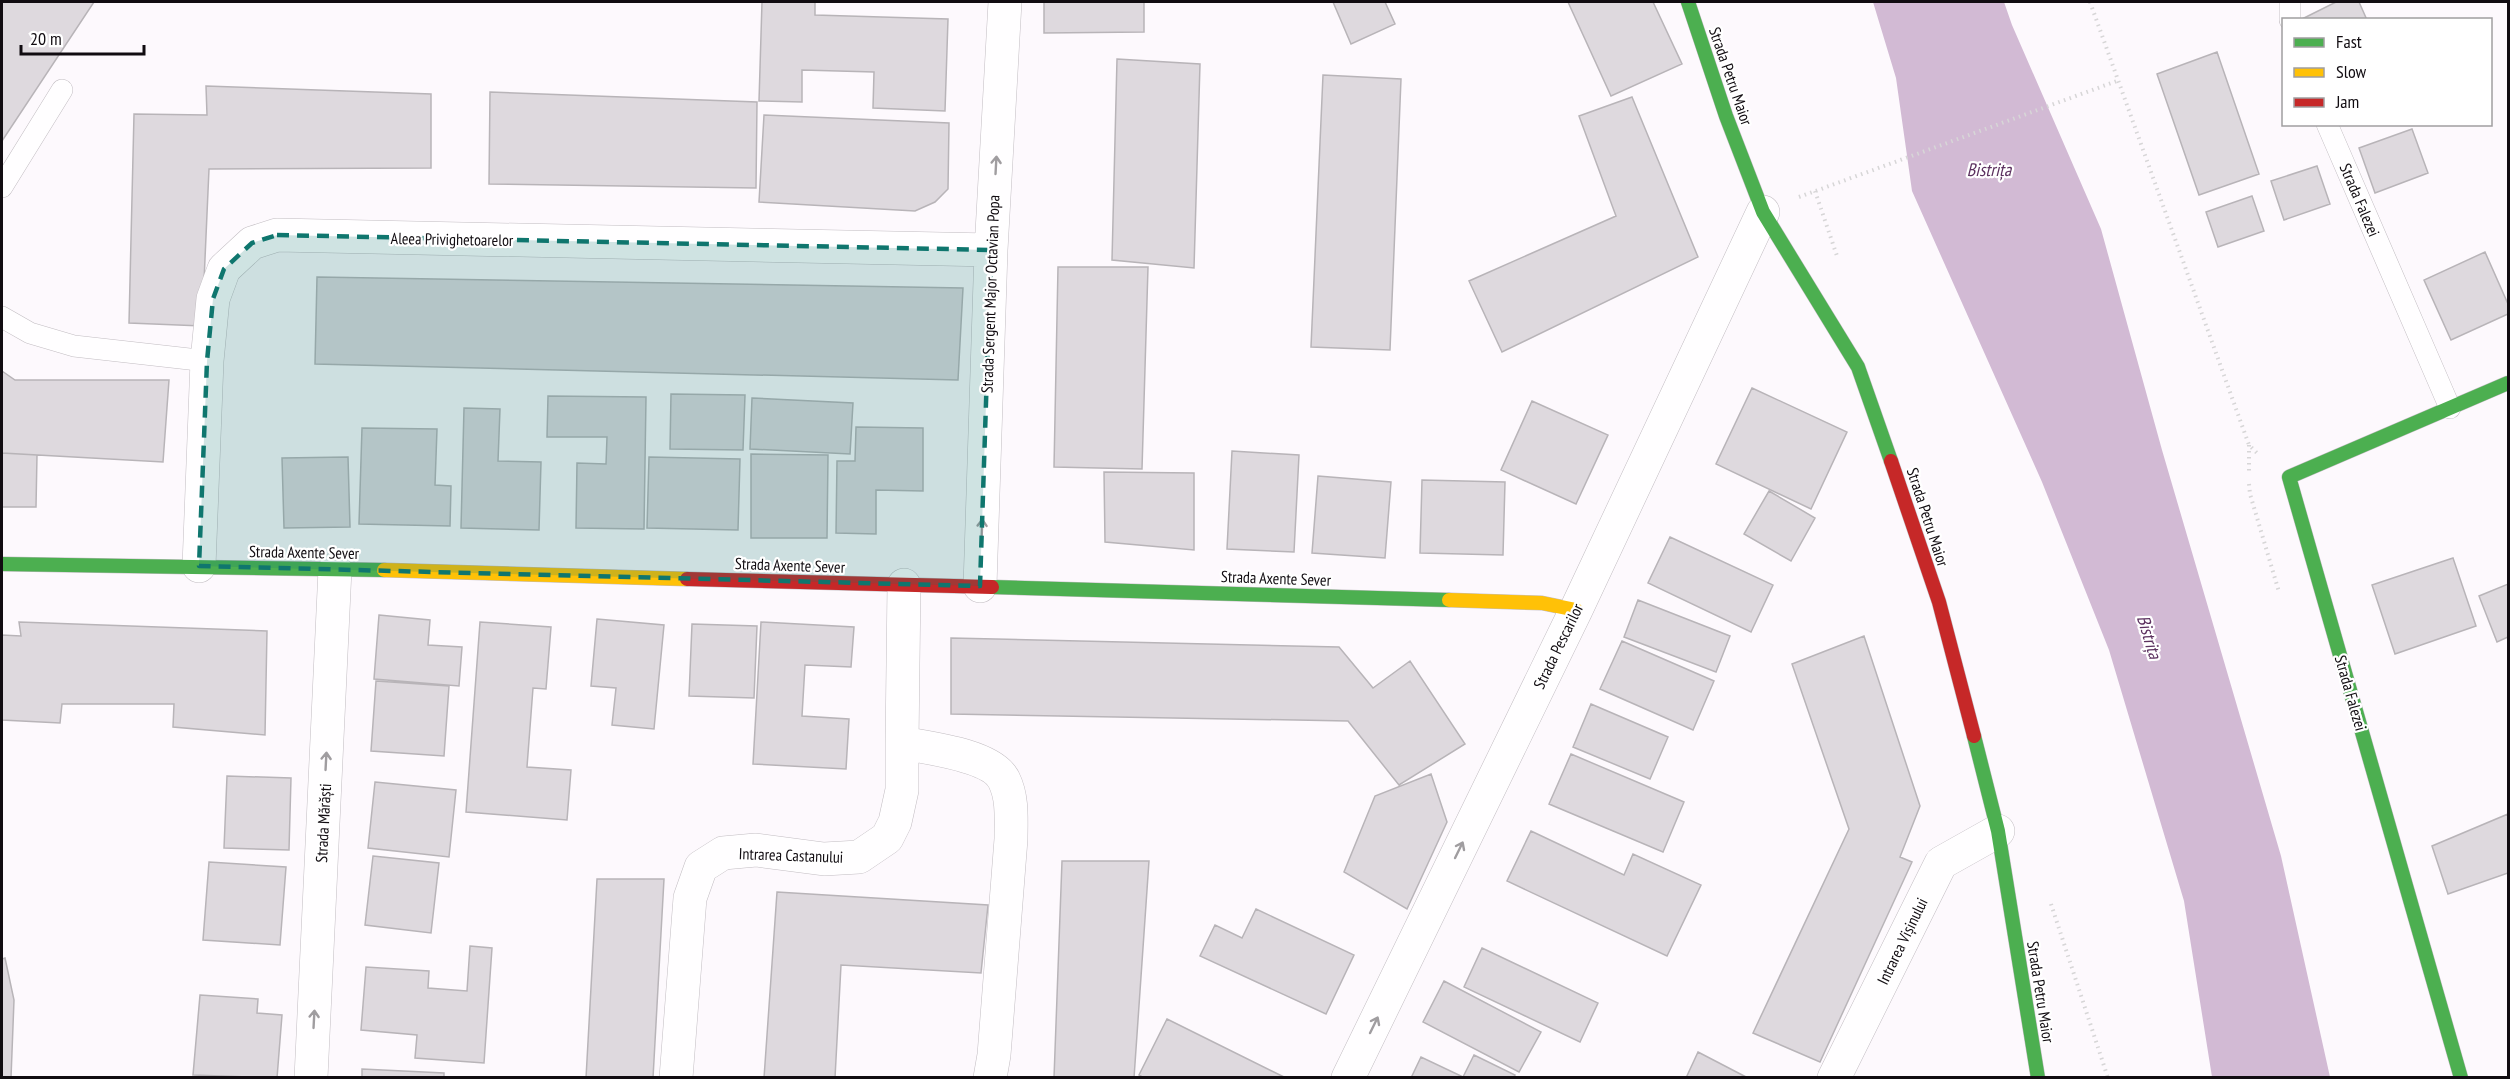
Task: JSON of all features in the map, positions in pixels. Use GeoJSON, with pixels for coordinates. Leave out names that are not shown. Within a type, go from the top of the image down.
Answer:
{"type":"FeatureCollection","features":[{"type":"Feature","properties":{"kind":"street","name":"Strada Sergent Major Octavian Popa"},"geometry":{"type":"LineString","coordinates":[[980,586],[991,250],[1005,2]]}},
{"type":"Feature","properties":{"kind":"street","name":"Strada Petru Maior"},"geometry":{"type":"LineString","coordinates":[[1688,2],[1726,116],[1763,212],[1858,367],[1938,602],[1998,831],[2038,1077]]}},
{"type":"Feature","properties":{"kind":"street","name":"Strada Pescarilor"},"geometry":{"type":"LineString","coordinates":[[1348,1077],[1576,610],[1763,212]]}},
{"type":"Feature","properties":{"kind":"street","name":"Aleea Privighetoarelor"},"geometry":{"type":"LineString","coordinates":[[199,566],[207,361],[213,299],[224,269],[252,243],[277,235],[991,250]]}},
{"type":"Feature","properties":{"kind":"street"},"geometry":{"type":"LineString","coordinates":[[2289,477],[2508,383]]}},
{"type":"Feature","properties":{"kind":"street","name":"Strada Falezei"},"geometry":{"type":"LineString","coordinates":[[2289,477],[2461,1077]]}},
{"type":"Feature","properties":{"kind":"street","name":"Strada Axente Sever"},"geometry":{"type":"LineString","coordinates":[[2,564],[335,569],[980,586],[1542,603],[1576,610]]}},
{"type":"Feature","properties":{"kind":"street","name":"Strada Mărăști"},"geometry":{"type":"LineString","coordinates":[[311,1077],[335,569]]}},
{"type":"Feature","properties":{"kind":"street","name":"Intrarea Castanului"},"geometry":{"type":"LineString","coordinates":[[676,1077],[690,898],[700,867],[723,853],[756,850],[824,859],[859,857],[887,838],[895,822],[902,790],[904,585]]}},
{"type":"Feature","properties":{"kind":"street"},"geometry":{"type":"LineString","coordinates":[[902,743],[964,756],[990,766],[1004,779],[1009,796],[1011,839],[994,1055],[990,1077]]}},
{"type":"Feature","properties":{"kind":"street","name":"Intrarea Vișinului"},"geometry":{"type":"LineString","coordinates":[[1834,1077],[1941,863],[1998,831]]}},
{"type":"Feature","properties":{"kind":"lane"},"geometry":{"type":"LineString","coordinates":[[2290,2],[2290,18]]}},
{"type":"Feature","properties":{"kind":"lane"},"geometry":{"type":"LineString","coordinates":[[2,187],[62,90]]}},
{"type":"Feature","properties":{"kind":"lane","name":"Strada Falezei"},"geometry":{"type":"LineString","coordinates":[[2328,126],[2450,408]]}},
{"type":"Feature","properties":{"kind":"lane"},"geometry":{"type":"LineString","coordinates":[[2,317],[30,333],[74,346],[207,361]]}},
{"type":"Feature","properties":{"kind":"path"},"geometry":{"type":"LineString","coordinates":[[2090,2],[2249,445],[2289,477]]}},
{"type":"Feature","properties":{"kind":"path"},"geometry":{"type":"LineString","coordinates":[[1823,188],[2117,81]]}},
{"type":"Feature","properties":{"kind":"highlighted area"},"geometry":{"type":"Polygon","coordinates":[[[277,235],[991,250],[980,586],[199,566],[207,361],[213,299],[224,269],[252,243],[277,235]]]}},
{"type":"Feature","properties":{"kind":"water","name":"Bistrița"},"geometry":{"type":"Polygon","coordinates":[[[1873,2],[2004,2],[2101,229],[2162,450],[2281,856],[2330,1077],[2212,1077],[2184,901],[2109,650],[2042,482],[1912,191],[1896,78],[1873,2]]]}},
{"type":"Feature","properties":{"kind":"building"},"geometry":{"type":"Polygon","coordinates":[[[2,2],[94,2],[2,141],[2,2]]]}},
{"type":"Feature","properties":{"kind":"building"},"geometry":{"type":"Polygon","coordinates":[[[762,2],[815,2],[815,15],[948,19],[945,111],[873,108],[874,72],[802,70],[802,102],[759,101],[762,2]]]}},
{"type":"Feature","properties":{"kind":"building"},"geometry":{"type":"Polygon","coordinates":[[[1044,2],[1144,2],[1144,32],[1044,33],[1044,2]]]}},
{"type":"Feature","properties":{"kind":"building"},"geometry":{"type":"Polygon","coordinates":[[[1333,2],[1385,2],[1395,24],[1351,44],[1333,2]]]}},
{"type":"Feature","properties":{"kind":"building"},"geometry":{"type":"Polygon","coordinates":[[[1568,2],[1653,2],[1682,64],[1611,96],[1568,2]]]}},
{"type":"Feature","properties":{"kind":"building"},"geometry":{"type":"Polygon","coordinates":[[[2336,2],[2359,2],[2366,18],[2304,18],[2336,2]]]}},
{"type":"Feature","properties":{"kind":"building"},"geometry":{"type":"Polygon","coordinates":[[[2217,52],[2259,174],[2199,195],[2157,74],[2217,52]]]}},
{"type":"Feature","properties":{"kind":"building"},"geometry":{"type":"Polygon","coordinates":[[[1117,59],[1200,64],[1194,268],[1112,260],[1117,59]]]}},
{"type":"Feature","properties":{"kind":"building"},"geometry":{"type":"Polygon","coordinates":[[[1323,75],[1401,79],[1390,350],[1311,347],[1323,75]]]}},
{"type":"Feature","properties":{"kind":"building"},"geometry":{"type":"Polygon","coordinates":[[[206,86],[431,94],[431,168],[209,169],[202,326],[129,323],[134,114],[207,115],[206,86]]]}},
{"type":"Feature","properties":{"kind":"building"},"geometry":{"type":"Polygon","coordinates":[[[490,92],[757,102],[756,188],[489,184],[490,92]]]}},
{"type":"Feature","properties":{"kind":"building"},"geometry":{"type":"Polygon","coordinates":[[[1632,97],[1698,257],[1502,352],[1469,281],[1616,216],[1579,116],[1632,97]]]}},
{"type":"Feature","properties":{"kind":"building"},"geometry":{"type":"Polygon","coordinates":[[[764,115],[949,123],[948,189],[935,202],[915,211],[759,202],[764,115]]]}},
{"type":"Feature","properties":{"kind":"building"},"geometry":{"type":"Polygon","coordinates":[[[2412,129],[2428,173],[2375,193],[2359,148],[2412,129]]]}},
{"type":"Feature","properties":{"kind":"building"},"geometry":{"type":"Polygon","coordinates":[[[2317,166],[2330,204],[2284,220],[2271,181],[2317,166]]]}},
{"type":"Feature","properties":{"kind":"building"},"geometry":{"type":"Polygon","coordinates":[[[2252,196],[2264,231],[2218,247],[2206,212],[2252,196]]]}},
{"type":"Feature","properties":{"kind":"building"},"geometry":{"type":"Polygon","coordinates":[[[2485,252],[2508,304],[2508,314],[2451,340],[2424,280],[2485,252]]]}},
{"type":"Feature","properties":{"kind":"building"},"geometry":{"type":"Polygon","coordinates":[[[1058,267],[1148,267],[1142,469],[1054,467],[1058,267]]]}},
{"type":"Feature","properties":{"kind":"building"},"geometry":{"type":"Polygon","coordinates":[[[317,277],[963,288],[958,380],[315,364],[317,277]]]}},
{"type":"Feature","properties":{"kind":"building"},"geometry":{"type":"Polygon","coordinates":[[[2,371],[15,380],[169,380],[163,462],[2,453],[2,371]]]}},
{"type":"Feature","properties":{"kind":"building"},"geometry":{"type":"Polygon","coordinates":[[[1752,388],[1847,432],[1811,509],[1716,464],[1752,388]]]}},
{"type":"Feature","properties":{"kind":"building"},"geometry":{"type":"Polygon","coordinates":[[[671,394],[745,395],[743,450],[670,449],[671,394]]]}},
{"type":"Feature","properties":{"kind":"building"},"geometry":{"type":"Polygon","coordinates":[[[548,396],[646,397],[644,529],[576,528],[577,463],[606,464],[607,437],[547,437],[548,396]]]}},
{"type":"Feature","properties":{"kind":"building"},"geometry":{"type":"Polygon","coordinates":[[[752,398],[853,403],[850,454],[750,449],[752,398]]]}},
{"type":"Feature","properties":{"kind":"building"},"geometry":{"type":"Polygon","coordinates":[[[1532,401],[1608,435],[1576,504],[1501,470],[1532,401]]]}},
{"type":"Feature","properties":{"kind":"building"},"geometry":{"type":"Polygon","coordinates":[[[464,408],[500,409],[498,461],[541,462],[539,530],[461,528],[464,408]]]}},
{"type":"Feature","properties":{"kind":"building"},"geometry":{"type":"Polygon","coordinates":[[[856,427],[923,428],[923,491],[876,490],[876,534],[836,533],[837,461],[855,461],[856,427]]]}},
{"type":"Feature","properties":{"kind":"building"},"geometry":{"type":"Polygon","coordinates":[[[362,428],[437,429],[435,485],[451,486],[450,526],[359,524],[362,428]]]}},
{"type":"Feature","properties":{"kind":"building"},"geometry":{"type":"Polygon","coordinates":[[[1232,451],[1299,455],[1294,552],[1227,549],[1232,451]]]}},
{"type":"Feature","properties":{"kind":"building"},"geometry":{"type":"Polygon","coordinates":[[[2,453],[37,455],[36,507],[2,507],[2,453]]]}},
{"type":"Feature","properties":{"kind":"building"},"geometry":{"type":"Polygon","coordinates":[[[751,454],[828,455],[827,538],[751,538],[751,454]]]}},
{"type":"Feature","properties":{"kind":"building"},"geometry":{"type":"Polygon","coordinates":[[[348,457],[350,527],[284,528],[282,458],[348,457]]]}},
{"type":"Feature","properties":{"kind":"building"},"geometry":{"type":"Polygon","coordinates":[[[649,457],[740,459],[738,530],[647,528],[649,457]]]}},
{"type":"Feature","properties":{"kind":"building"},"geometry":{"type":"Polygon","coordinates":[[[1104,472],[1194,473],[1194,550],[1105,542],[1104,472]]]}},
{"type":"Feature","properties":{"kind":"building"},"geometry":{"type":"Polygon","coordinates":[[[1318,476],[1391,482],[1385,558],[1312,553],[1318,476]]]}},
{"type":"Feature","properties":{"kind":"building"},"geometry":{"type":"Polygon","coordinates":[[[1422,480],[1505,482],[1503,555],[1420,553],[1422,480]]]}},
{"type":"Feature","properties":{"kind":"building"},"geometry":{"type":"Polygon","coordinates":[[[1769,491],[1815,518],[1791,561],[1744,534],[1769,491]]]}},
{"type":"Feature","properties":{"kind":"building"},"geometry":{"type":"Polygon","coordinates":[[[1670,537],[1773,585],[1751,632],[1648,583],[1670,537]]]}},
{"type":"Feature","properties":{"kind":"building"},"geometry":{"type":"Polygon","coordinates":[[[2453,558],[2476,626],[2395,654],[2372,585],[2453,558]]]}},
{"type":"Feature","properties":{"kind":"building"},"geometry":{"type":"Polygon","coordinates":[[[2508,584],[2508,637],[2497,642],[2479,596],[2508,584]]]}},
{"type":"Feature","properties":{"kind":"building"},"geometry":{"type":"Polygon","coordinates":[[[1638,600],[1730,636],[1716,672],[1624,637],[1638,600]]]}},
{"type":"Feature","properties":{"kind":"building"},"geometry":{"type":"Polygon","coordinates":[[[379,615],[430,620],[428,645],[462,647],[459,686],[374,679],[379,615]]]}},
{"type":"Feature","properties":{"kind":"building"},"geometry":{"type":"Polygon","coordinates":[[[597,619],[664,625],[654,729],[612,725],[616,688],[591,686],[597,619]]]}},
{"type":"Feature","properties":{"kind":"building"},"geometry":{"type":"Polygon","coordinates":[[[19,622],[267,631],[265,735],[173,727],[174,704],[62,704],[60,723],[2,720],[2,635],[21,636],[19,622]]]}},
{"type":"Feature","properties":{"kind":"building"},"geometry":{"type":"Polygon","coordinates":[[[480,622],[551,627],[546,689],[533,688],[527,767],[571,770],[567,820],[466,812],[480,622]]]}},
{"type":"Feature","properties":{"kind":"building"},"geometry":{"type":"Polygon","coordinates":[[[761,622],[854,627],[851,667],[805,665],[802,716],[849,719],[846,769],[753,764],[761,622]]]}},
{"type":"Feature","properties":{"kind":"building"},"geometry":{"type":"Polygon","coordinates":[[[692,624],[757,626],[754,698],[689,696],[692,624]]]}},
{"type":"Feature","properties":{"kind":"building"},"geometry":{"type":"Polygon","coordinates":[[[1864,636],[1920,806],[1900,857],[1912,862],[1820,1062],[1753,1033],[1849,829],[1792,664],[1864,636]]]}},
{"type":"Feature","properties":{"kind":"building"},"geometry":{"type":"Polygon","coordinates":[[[951,638],[1339,647],[1373,688],[1410,661],[1465,744],[1399,785],[1348,721],[951,714],[951,638]]]}},
{"type":"Feature","properties":{"kind":"building"},"geometry":{"type":"Polygon","coordinates":[[[1622,641],[1714,681],[1693,730],[1600,689],[1622,641]]]}},
{"type":"Feature","properties":{"kind":"building"},"geometry":{"type":"Polygon","coordinates":[[[376,681],[449,686],[444,756],[371,751],[376,681]]]}},
{"type":"Feature","properties":{"kind":"building"},"geometry":{"type":"Polygon","coordinates":[[[1591,704],[1668,737],[1650,779],[1573,747],[1591,704]]]}},
{"type":"Feature","properties":{"kind":"building"},"geometry":{"type":"Polygon","coordinates":[[[1571,754],[1684,802],[1663,852],[1549,804],[1571,754]]]}},
{"type":"Feature","properties":{"kind":"building"},"geometry":{"type":"Polygon","coordinates":[[[1431,774],[1447,822],[1407,909],[1344,872],[1375,796],[1431,774]]]}},
{"type":"Feature","properties":{"kind":"building"},"geometry":{"type":"Polygon","coordinates":[[[227,776],[291,778],[289,850],[224,848],[227,776]]]}},
{"type":"Feature","properties":{"kind":"building"},"geometry":{"type":"Polygon","coordinates":[[[375,782],[456,790],[449,857],[368,848],[375,782]]]}},
{"type":"Feature","properties":{"kind":"building"},"geometry":{"type":"Polygon","coordinates":[[[2508,814],[2508,873],[2448,894],[2432,846],[2508,814]]]}},
{"type":"Feature","properties":{"kind":"building"},"geometry":{"type":"Polygon","coordinates":[[[1531,831],[1624,875],[1633,854],[1701,885],[1667,956],[1507,881],[1531,831]]]}},
{"type":"Feature","properties":{"kind":"building"},"geometry":{"type":"Polygon","coordinates":[[[373,856],[439,863],[431,933],[365,925],[373,856]]]}},
{"type":"Feature","properties":{"kind":"building"},"geometry":{"type":"Polygon","coordinates":[[[1062,861],[1149,861],[1134,1078],[1054,1078],[1062,861]]]}},
{"type":"Feature","properties":{"kind":"building"},"geometry":{"type":"Polygon","coordinates":[[[209,862],[286,867],[280,945],[203,940],[209,862]]]}},
{"type":"Feature","properties":{"kind":"building"},"geometry":{"type":"Polygon","coordinates":[[[597,879],[664,879],[653,1078],[586,1078],[597,879]]]}},
{"type":"Feature","properties":{"kind":"building"},"geometry":{"type":"Polygon","coordinates":[[[777,892],[988,905],[981,973],[841,965],[835,1078],[764,1078],[777,892]]]}},
{"type":"Feature","properties":{"kind":"building"},"geometry":{"type":"Polygon","coordinates":[[[1256,909],[1354,955],[1326,1014],[1200,956],[1215,925],[1242,938],[1256,909]]]}},
{"type":"Feature","properties":{"kind":"building"},"geometry":{"type":"Polygon","coordinates":[[[470,946],[492,948],[484,1063],[415,1058],[417,1035],[361,1030],[366,967],[429,971],[428,988],[467,991],[470,946]]]}},
{"type":"Feature","properties":{"kind":"building"},"geometry":{"type":"Polygon","coordinates":[[[1482,948],[1598,1003],[1580,1042],[1464,987],[1482,948]]]}},
{"type":"Feature","properties":{"kind":"building"},"geometry":{"type":"Polygon","coordinates":[[[5,958],[14,1000],[11,1078],[2,1078],[2,959],[5,958]]]}},
{"type":"Feature","properties":{"kind":"building"},"geometry":{"type":"Polygon","coordinates":[[[1444,981],[1541,1032],[1519,1072],[1423,1022],[1444,981]]]}},
{"type":"Feature","properties":{"kind":"building"},"geometry":{"type":"Polygon","coordinates":[[[200,995],[258,999],[257,1013],[282,1015],[277,1078],[193,1075],[200,995]]]}},
{"type":"Feature","properties":{"kind":"building"},"geometry":{"type":"Polygon","coordinates":[[[1167,1019],[1286,1078],[1144,1078],[1139,1075],[1167,1019]]]}},
{"type":"Feature","properties":{"kind":"building"},"geometry":{"type":"Polygon","coordinates":[[[1698,1052],[1748,1078],[1686,1078],[1698,1052]]]}},
{"type":"Feature","properties":{"kind":"building"},"geometry":{"type":"Polygon","coordinates":[[[1474,1055],[1515,1075],[1513,1078],[1411,1078],[1421,1057],[1463,1077],[1474,1055]]]}},
{"type":"Feature","properties":{"kind":"building"},"geometry":{"type":"Polygon","coordinates":[[[362,1069],[444,1073],[444,1078],[362,1078],[362,1069]]]}},
{"type":"Feature","properties":{"kind":"traffic: fast"},"geometry":{"type":"LineString","coordinates":[[1688,2],[1726,116],[1763,212],[1858,367],[1891,461]]}},
{"type":"Feature","properties":{"kind":"traffic: fast"},"geometry":{"type":"LineString","coordinates":[[2461,1078],[2289,477],[2508,383]]}},
{"type":"Feature","properties":{"kind":"traffic: fast"},"geometry":{"type":"LineString","coordinates":[[2,564],[384,570]]}},
{"type":"Feature","properties":{"kind":"traffic: fast"},"geometry":{"type":"LineString","coordinates":[[992,587],[1449,600]]}},
{"type":"Feature","properties":{"kind":"traffic: fast"},"geometry":{"type":"LineString","coordinates":[[1974,736],[1998,831],[2038,1078]]}},
{"type":"Feature","properties":{"kind":"traffic: slow"},"geometry":{"type":"LineString","coordinates":[[384,570],[687,579]]}},
{"type":"Feature","properties":{"kind":"traffic: slow"},"geometry":{"type":"LineString","coordinates":[[1449,600],[1542,603],[1576,610]]}},
{"type":"Feature","properties":{"kind":"traffic: jam"},"geometry":{"type":"LineString","coordinates":[[1891,461],[1939,602],[1974,736]]}},
{"type":"Feature","properties":{"kind":"traffic: jam"},"geometry":{"type":"LineString","coordinates":[[687,579],[992,587]]}}]}
